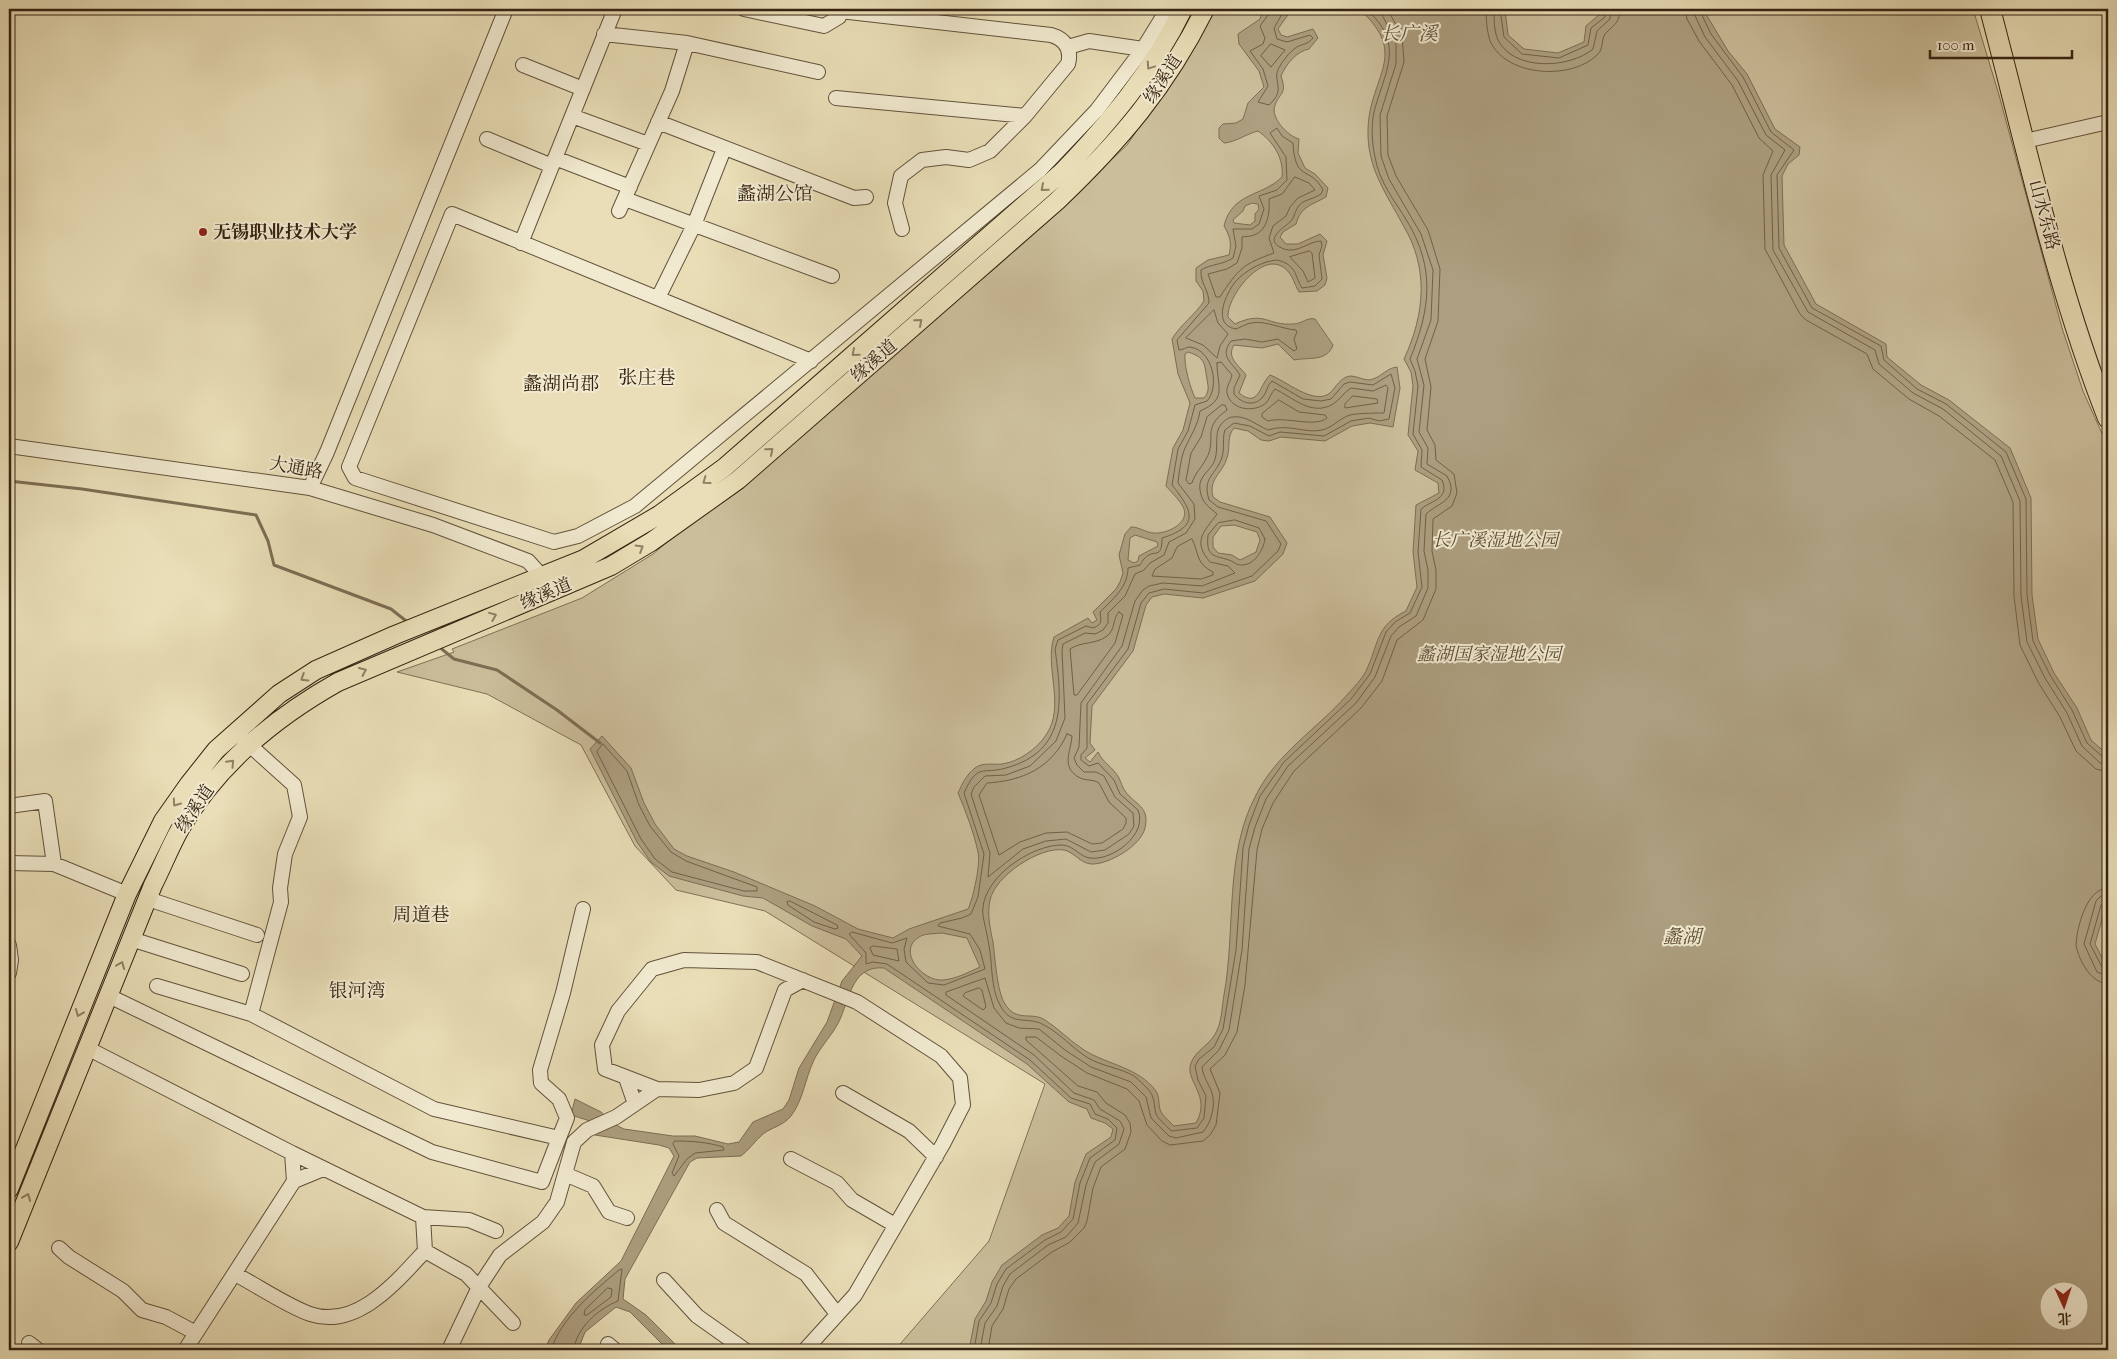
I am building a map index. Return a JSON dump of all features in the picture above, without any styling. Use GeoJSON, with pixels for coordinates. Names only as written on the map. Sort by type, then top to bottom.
{"type":"FeatureCollection","features":[{"type":"Feature","properties":{"kind":"highway","name":"山水东路"},"geometry":{"type":"LineString","coordinates":[[1990,9],[2064,289],[2087,363],[2108,418]]}},
{"type":"Feature","properties":{"kind":"main road","name":"缘溪道"},"geometry":{"type":"LineString","coordinates":[[9,1188],[127,894],[163,821],[216,750],[279,694],[316,670],[395,635],[584,559],[620,540],[659,515],[725,467],[1062,172],[1102,130],[1168,40],[1172,9]]}},
{"type":"Feature","properties":{"kind":"main road","name":"缘溪道"},"geometry":{"type":"LineString","coordinates":[[9,1242],[131,939],[180,830],[208,787],[248,744],[302,702],[338,682],[611,566],[738,480],[1057,202],[1100,160],[1140,114],[1169,74],[1204,9]]}},
{"type":"Feature","properties":{"kind":"street"},"geometry":{"type":"LineString","coordinates":[[310,488],[327,452],[506,9]]}},
{"type":"Feature","properties":{"kind":"street"},"geometry":{"type":"LineString","coordinates":[[521,243],[615,9]]}},
{"type":"Feature","properties":{"kind":"street"},"geometry":{"type":"LineString","coordinates":[[744,9],[824,26],[839,17],[840,10],[1051,35],[1061,38],[1068,47],[1070,56],[1068,64],[1025,116],[990,151],[969,160],[946,157],[922,160],[901,176],[895,203],[902,228]]}},
{"type":"Feature","properties":{"kind":"street"},"geometry":{"type":"LineString","coordinates":[[811,361],[452,214],[349,467],[355,478],[554,542],[578,536],[635,506],[811,361],[1040,170],[1097,110],[1172,9]]}},
{"type":"Feature","properties":{"kind":"street"},"geometry":{"type":"LineString","coordinates":[[604,34],[687,43],[818,72]]}},
{"type":"Feature","properties":{"kind":"street"},"geometry":{"type":"LineString","coordinates":[[1068,47],[1089,41],[1143,49]]}},
{"type":"Feature","properties":{"kind":"street"},"geometry":{"type":"LineString","coordinates":[[624,199],[672,91],[687,43]]}},
{"type":"Feature","properties":{"kind":"street"},"geometry":{"type":"LineString","coordinates":[[523,65],[583,89]]}},
{"type":"Feature","properties":{"kind":"street"},"geometry":{"type":"LineString","coordinates":[[836,98],[1025,116]]}},
{"type":"Feature","properties":{"kind":"street"},"geometry":{"type":"LineString","coordinates":[[572,116],[648,144]]}},
{"type":"Feature","properties":{"kind":"street"},"geometry":{"type":"LineString","coordinates":[[658,122],[854,198],[866,197]]}},
{"type":"Feature","properties":{"kind":"street"},"geometry":{"type":"LineString","coordinates":[[2025,141],[2108,122]]}},
{"type":"Feature","properties":{"kind":"street"},"geometry":{"type":"LineString","coordinates":[[487,138],[553,162],[624,199],[832,276]]}},
{"type":"Feature","properties":{"kind":"street"},"geometry":{"type":"LineString","coordinates":[[658,298],[694,225],[724,149]]}},
{"type":"Feature","properties":{"kind":"street","name":"大通路"},"geometry":{"type":"LineString","coordinates":[[9,446],[310,488],[441,528],[528,561],[544,575],[554,591]]}},
{"type":"Feature","properties":{"kind":"street"},"geometry":{"type":"LineString","coordinates":[[235,732],[294,785],[300,817],[285,854],[280,888],[281,902],[251,1014]]}},
{"type":"Feature","properties":{"kind":"street"},"geometry":{"type":"LineString","coordinates":[[9,806],[45,801],[54,864]]}},
{"type":"Feature","properties":{"kind":"street"},"geometry":{"type":"LineString","coordinates":[[9,863],[54,864],[127,894]]}},
{"type":"Feature","properties":{"kind":"street"},"geometry":{"type":"LineString","coordinates":[[148,899],[257,935]]}},
{"type":"Feature","properties":{"kind":"street"},"geometry":{"type":"LineString","coordinates":[[109,996],[432,1152],[542,1182],[567,1118],[559,1099],[541,1084],[540,1070],[563,994],[584,909]]}},
{"type":"Feature","properties":{"kind":"street"},"geometry":{"type":"LineString","coordinates":[[131,939],[242,974]]}},
{"type":"Feature","properties":{"kind":"street"},"geometry":{"type":"LineString","coordinates":[[9,945],[11,960],[9,973]]}},
{"type":"Feature","properties":{"kind":"street"},"geometry":{"type":"LineString","coordinates":[[803,980],[786,990],[756,1068],[734,1083],[698,1090],[657,1090],[606,1068],[602,1045],[618,1011],[652,969],[684,960],[757,962],[803,980],[843,996],[941,1056],[960,1078],[963,1105],[936,1157],[854,1295],[804,1350]]}},
{"type":"Feature","properties":{"kind":"street"},"geometry":{"type":"LineString","coordinates":[[780,971],[786,990]]}},
{"type":"Feature","properties":{"kind":"street"},"geometry":{"type":"LineString","coordinates":[[157,986],[251,1014],[434,1109],[560,1138]]}},
{"type":"Feature","properties":{"kind":"street"},"geometry":{"type":"LineString","coordinates":[[88,1048],[323,1169],[423,1217],[468,1220],[496,1231]]}},
{"type":"Feature","properties":{"kind":"street"},"geometry":{"type":"LineString","coordinates":[[626,1078],[635,1104]]}},
{"type":"Feature","properties":{"kind":"street"},"geometry":{"type":"LineString","coordinates":[[449,1350],[479,1287],[500,1255],[543,1222],[557,1202],[574,1142],[587,1130],[616,1117],[657,1090]]}},
{"type":"Feature","properties":{"kind":"street"},"geometry":{"type":"LineString","coordinates":[[843,1093],[908,1131],[936,1157]]}},
{"type":"Feature","properties":{"kind":"street"},"geometry":{"type":"LineString","coordinates":[[292,1153],[294,1181]]}},
{"type":"Feature","properties":{"kind":"street"},"geometry":{"type":"LineString","coordinates":[[791,1159],[837,1183],[852,1200],[895,1225]]}},
{"type":"Feature","properties":{"kind":"street"},"geometry":{"type":"LineString","coordinates":[[187,1349],[196,1332],[294,1181],[323,1169]]}},
{"type":"Feature","properties":{"kind":"street"},"geometry":{"type":"LineString","coordinates":[[565,1174],[593,1186],[609,1212],[628,1218]]}},
{"type":"Feature","properties":{"kind":"street"},"geometry":{"type":"LineString","coordinates":[[717,1210],[724,1223],[806,1274],[837,1314]]}},
{"type":"Feature","properties":{"kind":"street"},"geometry":{"type":"LineString","coordinates":[[235,1274],[310,1314],[331,1317],[358,1310],[393,1284],[425,1251],[423,1217]]}},
{"type":"Feature","properties":{"kind":"street"},"geometry":{"type":"LineString","coordinates":[[59,1248],[69,1257],[123,1291],[142,1310],[166,1317],[196,1332]]}},
{"type":"Feature","properties":{"kind":"street"},"geometry":{"type":"LineString","coordinates":[[425,1251],[466,1274],[513,1323]]}},
{"type":"Feature","properties":{"kind":"street"},"geometry":{"type":"LineString","coordinates":[[664,1280],[697,1316],[746,1350]]}},
{"type":"Feature","properties":{"kind":"green space","name":"长广溪湿地公园"},"geometry":{"type":"Polygon","coordinates":[[[1214,9],[1973,9],[1999,95],[2062,328],[2083,391],[2108,447],[2108,1350],[895,1350],[989,1241],[1045,1084],[765,911],[676,890],[635,846],[581,745],[487,694],[397,672],[454,652],[452,649],[582,598],[653,554],[1000,264],[1127,145],[1192,49],[1214,9]]]}},
{"type":"Feature","properties":{"kind":"water","name":"蠡湖"},"geometry":{"type":"Polygon","coordinates":[[[1263,9],[1292,9],[1278,29],[1281,35],[1287,37],[1313,29],[1318,38],[1309,49],[1296,55],[1286,67],[1281,76],[1283,89],[1274,110],[1277,121],[1281,126],[1299,139],[1298,153],[1305,168],[1315,174],[1328,188],[1326,197],[1304,210],[1296,224],[1283,232],[1280,237],[1286,244],[1298,244],[1320,234],[1327,241],[1323,255],[1327,278],[1325,285],[1317,291],[1299,292],[1289,273],[1283,267],[1271,264],[1262,267],[1245,280],[1238,290],[1229,309],[1228,317],[1235,324],[1253,318],[1284,324],[1296,324],[1309,319],[1315,319],[1333,345],[1326,354],[1317,358],[1294,360],[1278,344],[1262,348],[1234,345],[1232,358],[1246,375],[1239,393],[1246,397],[1255,397],[1270,375],[1300,391],[1323,396],[1330,393],[1341,380],[1347,377],[1353,376],[1370,380],[1397,367],[1400,388],[1393,427],[1370,423],[1352,426],[1325,441],[1281,437],[1269,441],[1261,440],[1248,431],[1234,428],[1230,437],[1226,461],[1214,480],[1213,497],[1220,502],[1270,517],[1287,543],[1283,554],[1255,581],[1203,598],[1164,594],[1152,597],[1146,605],[1133,651],[1092,706],[1090,743],[1095,750],[1085,758],[1090,762],[1098,752],[1117,774],[1125,791],[1144,810],[1145,828],[1142,835],[1131,848],[1115,858],[1091,864],[1080,860],[1068,851],[1054,850],[1020,864],[1000,882],[990,900],[989,916],[998,983],[1005,1004],[1010,1010],[1019,1015],[1035,1016],[1045,1020],[1084,1050],[1132,1071],[1141,1077],[1156,1091],[1161,1112],[1174,1126],[1196,1123],[1201,1104],[1200,1096],[1191,1076],[1191,1063],[1196,1054],[1212,1039],[1220,1020],[1228,970],[1235,867],[1239,842],[1246,818],[1256,795],[1275,766],[1347,695],[1362,677],[1383,629],[1388,623],[1406,611],[1417,587],[1413,552],[1416,505],[1439,493],[1438,483],[1415,470],[1418,451],[1408,435],[1413,386],[1411,372],[1404,359],[1411,342],[1420,308],[1420,274],[1411,241],[1384,191],[1371,156],[1368,130],[1370,111],[1385,53],[1382,40],[1374,25],[1359,9],[1505,9],[1508,35],[1524,49],[1558,53],[1584,42],[1586,26],[1601,13],[1600,9],[1703,9],[1728,51],[1747,74],[1775,129],[1800,147],[1799,155],[1788,164],[1782,176],[1784,245],[1816,304],[1886,344],[1887,357],[1921,385],[1949,400],[2010,448],[2031,498],[2032,595],[2038,639],[2054,673],[2077,708],[2091,740],[2108,755],[2108,898],[2095,944],[2108,969],[2108,1350],[969,1350],[975,1319],[986,1301],[992,1282],[1002,1265],[1042,1235],[1058,1228],[1069,1216],[1075,1182],[1086,1154],[1111,1137],[1113,1129],[1105,1123],[1091,1118],[1087,1109],[1069,1102],[1027,1064],[884,968],[874,968],[866,971],[855,983],[835,1029],[816,1056],[804,1090],[791,1116],[763,1134],[741,1156],[697,1158],[690,1162],[625,1279],[623,1299],[646,1315],[681,1350],[668,1350],[630,1312],[616,1307],[585,1332],[578,1350],[545,1350],[549,1340],[576,1303],[621,1261],[674,1156],[669,1148],[659,1145],[595,1135],[590,1121],[571,1115],[575,1099],[601,1112],[614,1124],[624,1129],[673,1136],[695,1136],[728,1144],[739,1142],[753,1122],[783,1109],[789,1100],[799,1068],[827,1022],[842,981],[862,956],[846,939],[812,926],[763,898],[743,896],[669,876],[651,862],[637,842],[590,749],[602,736],[631,768],[644,803],[655,824],[674,849],[687,856],[734,872],[815,906],[858,929],[893,938],[909,929],[968,909],[976,881],[979,857],[972,830],[958,793],[963,783],[978,766],[1008,763],[1021,758],[1038,745],[1052,724],[1054,712],[1055,699],[1051,661],[1054,637],[1088,618],[1092,623],[1097,620],[1093,612],[1116,589],[1120,582],[1123,573],[1119,555],[1125,534],[1131,527],[1151,533],[1164,532],[1180,523],[1185,514],[1179,500],[1166,486],[1173,448],[1183,430],[1190,403],[1178,374],[1172,339],[1204,301],[1203,291],[1196,281],[1196,268],[1208,260],[1229,255],[1230,240],[1224,226],[1228,215],[1234,207],[1248,196],[1266,188],[1282,177],[1280,157],[1277,151],[1269,140],[1258,131],[1224,143],[1219,138],[1219,128],[1223,124],[1236,123],[1243,119],[1248,103],[1264,87],[1259,71],[1239,44],[1238,34],[1260,19],[1263,9]],[[1252,203],[1245,206],[1243,211],[1233,220],[1234,223],[1250,225],[1255,221],[1255,214],[1259,209],[1258,204],[1252,203]],[[1188,352],[1185,354],[1185,364],[1195,398],[1204,398],[1208,387],[1203,362],[1198,356],[1188,352]],[[1234,525],[1221,526],[1213,537],[1213,547],[1218,553],[1232,555],[1240,560],[1256,552],[1260,540],[1257,532],[1234,525]],[[1135,535],[1130,538],[1128,560],[1134,563],[1138,561],[1139,556],[1158,546],[1157,542],[1135,535]],[[942,933],[921,936],[913,943],[910,950],[911,957],[921,971],[935,979],[943,980],[958,977],[980,967],[967,938],[942,933]]]}},
{"type":"Feature","properties":{"kind":"waterway"},"geometry":{"type":"LineString","coordinates":[[9,481],[82,489],[256,515],[268,541],[274,565],[391,609],[410,624]]}},
{"type":"Feature","properties":{"kind":"waterway"},"geometry":{"type":"LineString","coordinates":[[438,646],[454,659],[497,670],[557,710],[600,743]]}},
{"type":"Feature","properties":{"kind":"place","name":"无锡职业技术大学"},"geometry":{"type":"Point","coordinates":[203,232]}},
{"type":"Feature","properties":{"kind":"district","name":"蠡湖公馆"},"geometry":{"type":"Point","coordinates":[775,194]}},
{"type":"Feature","properties":{"kind":"district","name":"张庄巷"},"geometry":{"type":"Point","coordinates":[647,378]}},
{"type":"Feature","properties":{"kind":"district","name":"蠡湖尚郡"},"geometry":{"type":"Point","coordinates":[561,384]}},
{"type":"Feature","properties":{"kind":"district","name":"周道巷"},"geometry":{"type":"Point","coordinates":[421,915]}},
{"type":"Feature","properties":{"kind":"district","name":"银河湾"},"geometry":{"type":"Point","coordinates":[357,991]}},
{"type":"Feature","properties":{"kind":"water label","name":"长广溪"},"geometry":{"type":"Point","coordinates":[1409,34]}},
{"type":"Feature","properties":{"kind":"park label","name":"蠡湖国家湿地公园"},"geometry":{"type":"Point","coordinates":[1489,654]}}]}
